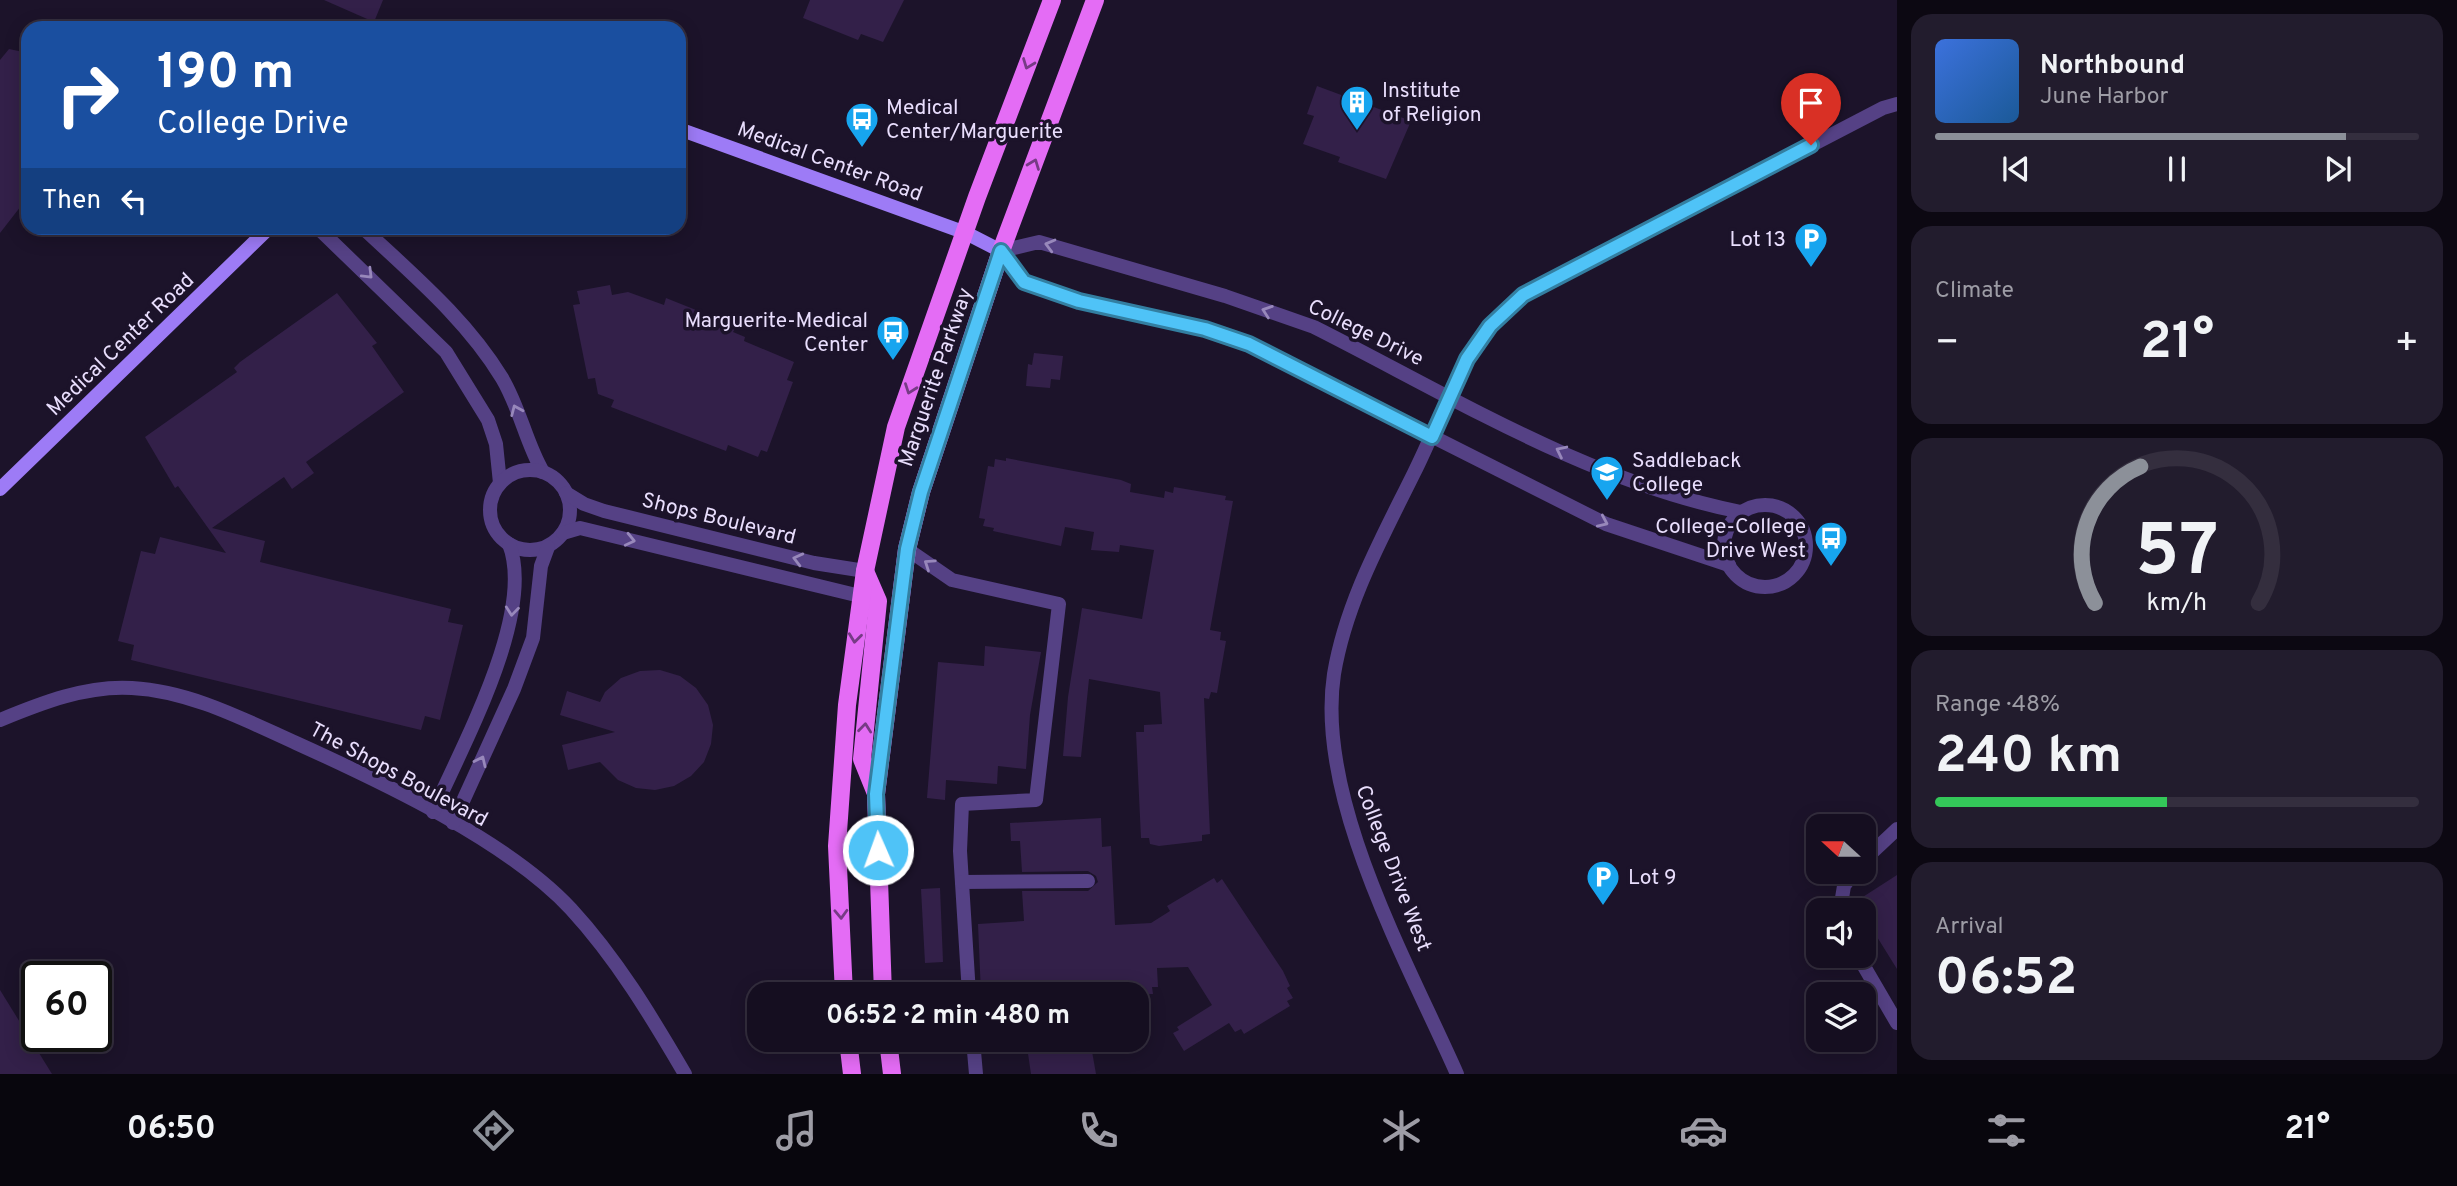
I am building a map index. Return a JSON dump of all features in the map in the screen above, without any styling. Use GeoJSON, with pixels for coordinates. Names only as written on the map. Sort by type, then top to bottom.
{"type":"FeatureCollection","features":[{"type":"Feature","properties":{"kind":"main road","name":"Marguerite Parkway"},"geometry":{"type":"LineString","coordinates":[[843,982],[837,846],[846,705],[865,571],[896,427],[1052,0]]}},
{"type":"Feature","properties":{"kind":"main road","name":"Marguerite Parkway"},"geometry":{"type":"LineString","coordinates":[[883,982],[876,794],[907,549],[921,492],[1001,251],[1096,0]]}},
{"type":"Feature","properties":{"kind":"main road","name":"Medical Center Road"},"geometry":{"type":"LineString","coordinates":[[686,132],[966,233]]}},
{"type":"Feature","properties":{"kind":"main road","name":"College Drive"},"geometry":{"type":"LineString","coordinates":[[966,233],[1001,251]]}},
{"type":"Feature","properties":{"kind":"main road","name":"Medical Center Road"},"geometry":{"type":"LineString","coordinates":[[0,489],[262,235]]}},
{"type":"Feature","properties":{"kind":"main road"},"geometry":{"type":"LineString","coordinates":[[865,571],[878,601],[862,759],[876,794]]}},
{"type":"Feature","properties":{"kind":"main road"},"geometry":{"type":"LineString","coordinates":[[849,1052],[852,1074]]}},
{"type":"Feature","properties":{"kind":"main road"},"geometry":{"type":"LineString","coordinates":[[889,1052],[892,1074]]}},
{"type":"Feature","properties":{"kind":"street","name":"College Drive West"},"geometry":{"type":"LineString","coordinates":[[1457,1074],[1378,895],[1340,792],[1332,740],[1334,676],[1346,624],[1367,567],[1432,437],[1467,359],[1490,326],[1523,295],[1883,108],[1897,104]]}},
{"type":"Feature","properties":{"kind":"street"},"geometry":{"type":"LineString","coordinates":[[325,235],[446,352],[488,421],[496,444],[500,483]]}},
{"type":"Feature","properties":{"kind":"street","name":"Shops Boulevard"},"geometry":{"type":"LineString","coordinates":[[370,235],[456,316],[481,345],[504,381],[533,456],[543,472],[560,483],[566,493],[584,504],[604,511],[814,564],[865,571]]}},
{"type":"Feature","properties":{"kind":"street","name":"College Drive"},"geometry":{"type":"LineString","coordinates":[[1039,242],[1225,296],[1314,327],[1450,397],[1582,461],[1698,504],[1741,512],[1767,505],[1791,513],[1805,535],[1804,560],[1788,580],[1763,587],[1749,584],[1728,565],[1606,524],[1249,344],[1205,329],[1079,301],[1024,282],[1001,251],[1039,242]]}},
{"type":"Feature","properties":{"kind":"street"},"geometry":{"type":"LineString","coordinates":[[543,472],[534,470],[514,473],[500,483],[491,501],[490,513],[499,536],[509,544],[532,551],[548,547],[564,533],[570,513],[566,493]]}},
{"type":"Feature","properties":{"kind":"street"},"geometry":{"type":"LineString","coordinates":[[1728,565],[1725,542],[1733,521],[1741,512]]}},
{"type":"Feature","properties":{"kind":"street","name":"Shops Boulevard"},"geometry":{"type":"LineString","coordinates":[[564,533],[580,528],[860,596]]}},
{"type":"Feature","properties":{"kind":"street"},"geometry":{"type":"LineString","coordinates":[[433,812],[479,710],[512,620],[516,563],[509,544]]}},
{"type":"Feature","properties":{"kind":"street"},"geometry":{"type":"LineString","coordinates":[[453,823],[514,689],[533,638],[541,566],[548,547]]}},
{"type":"Feature","properties":{"kind":"street"},"geometry":{"type":"LineString","coordinates":[[907,549],[952,580],[1059,604],[1036,800],[961,804],[962,882],[968,982]]}},
{"type":"Feature","properties":{"kind":"street","name":"The Shops Boulevard"},"geometry":{"type":"LineString","coordinates":[[0,720],[34,706],[102,688],[155,690],[202,704],[267,730],[433,812],[517,864],[570,908],[621,970],[685,1074]]}},
{"type":"Feature","properties":{"kind":"street"},"geometry":{"type":"LineString","coordinates":[[1876,849],[1897,829]]}},
{"type":"Feature","properties":{"kind":"street"},"geometry":{"type":"LineString","coordinates":[[962,882],[1088,881]]}},
{"type":"Feature","properties":{"kind":"street"},"geometry":{"type":"LineString","coordinates":[[1865,968],[1897,1023]]}},
{"type":"Feature","properties":{"kind":"street"},"geometry":{"type":"LineString","coordinates":[[974,1052],[976,1074]]}},
{"type":"Feature","properties":{"kind":"building"},"geometry":{"type":"Polygon","coordinates":[[[324,0],[383,0],[374,21],[324,0]]]}},
{"type":"Feature","properties":{"kind":"building"},"geometry":{"type":"Polygon","coordinates":[[[810,0],[904,0],[883,42],[861,34],[858,40],[803,18],[810,0]]]}},
{"type":"Feature","properties":{"kind":"building"},"geometry":{"type":"Polygon","coordinates":[[[9,49],[21,52],[21,206],[0,233],[0,60],[9,49]]]}},
{"type":"Feature","properties":{"kind":"building","name":"Institute of Religion"},"geometry":{"type":"Polygon","coordinates":[[[1317,86],[1344,96],[1347,88],[1374,98],[1371,106],[1411,121],[1386,179],[1338,162],[1340,157],[1303,144],[1314,116],[1307,114],[1317,86]]]}},
{"type":"Feature","properties":{"kind":"building"},"geometry":{"type":"Polygon","coordinates":[[[610,285],[612,295],[628,292],[664,305],[666,298],[736,326],[733,332],[745,337],[744,341],[794,362],[787,380],[793,382],[767,452],[761,450],[758,457],[728,445],[726,451],[611,407],[614,400],[598,394],[595,378],[588,379],[573,305],[580,304],[577,291],[610,285]]]}},
{"type":"Feature","properties":{"kind":"building"},"geometry":{"type":"Polygon","coordinates":[[[337,293],[377,343],[372,346],[404,392],[306,462],[314,473],[292,489],[284,477],[212,528],[265,541],[260,562],[451,609],[448,622],[463,625],[440,720],[425,716],[421,730],[131,660],[134,645],[118,641],[141,551],[155,554],[160,537],[226,553],[178,486],[175,488],[145,437],[237,372],[234,368],[240,362],[337,293]]]}},
{"type":"Feature","properties":{"kind":"building"},"geometry":{"type":"Polygon","coordinates":[[[1034,353],[1063,356],[1060,380],[1051,379],[1050,388],[1026,386],[1028,364],[1032,365],[1034,353]]]}},
{"type":"Feature","properties":{"kind":"building"},"geometry":{"type":"Polygon","coordinates":[[[1006,458],[1121,480],[1131,484],[1130,492],[1164,498],[1165,491],[1173,493],[1174,487],[1226,496],[1225,500],[1233,501],[1210,630],[1221,632],[1220,640],[1226,641],[1217,693],[1211,692],[1209,699],[1204,698],[1210,834],[1202,835],[1202,841],[1159,846],[1150,844],[1149,838],[1141,838],[1136,732],[1144,732],[1144,725],[1162,724],[1160,692],[1089,679],[1081,757],[1063,756],[1068,697],[1082,608],[1142,619],[1154,550],[1120,545],[1119,552],[1091,550],[1094,532],[1065,527],[1061,546],[993,531],[994,528],[983,526],[985,519],[979,518],[988,466],[994,467],[995,459],[1006,461],[1006,458]]]}},
{"type":"Feature","properties":{"kind":"building"},"geometry":{"type":"Polygon","coordinates":[[[985,646],[1041,652],[1030,715],[1026,769],[998,766],[997,784],[946,780],[945,800],[927,798],[938,662],[984,666],[985,646]]]}},
{"type":"Feature","properties":{"kind":"building"},"geometry":{"type":"Polygon","coordinates":[[[660,670],[680,676],[696,688],[708,705],[713,725],[711,744],[704,762],[691,776],[674,786],[655,790],[636,788],[618,780],[600,762],[568,770],[562,745],[615,732],[560,715],[567,691],[600,702],[605,692],[621,678],[640,671],[660,670]]]}},
{"type":"Feature","properties":{"kind":"building"},"geometry":{"type":"Polygon","coordinates":[[[1101,818],[1102,847],[1111,846],[1115,925],[1151,923],[1170,911],[1167,906],[1214,878],[1217,883],[1222,879],[1283,971],[1290,986],[1287,988],[1293,998],[1287,1001],[1290,1006],[1244,1034],[1241,1029],[1235,1032],[1229,1023],[1184,1051],[1173,1033],[1179,1030],[1177,1027],[1212,1005],[1188,967],[1157,968],[1158,987],[1152,987],[1153,994],[1149,994],[1149,982],[980,982],[978,924],[1024,921],[1022,891],[1088,891],[1098,882],[1096,876],[1088,871],[1022,872],[1020,841],[1011,841],[1010,823],[1101,818]]]}},
{"type":"Feature","properties":{"kind":"building"},"geometry":{"type":"Polygon","coordinates":[[[1897,875],[1897,969],[1876,935],[1876,898],[1861,898],[1897,875]]]}},
{"type":"Feature","properties":{"kind":"building"},"geometry":{"type":"Polygon","coordinates":[[[940,888],[943,962],[925,963],[921,889],[940,888]]]}},
{"type":"Feature","properties":{"kind":"building"},"geometry":{"type":"Polygon","coordinates":[[[0,990],[21,1024],[21,1052],[38,1052],[52,1074],[0,1074],[0,990]]]}},
{"type":"Feature","properties":{"kind":"building"},"geometry":{"type":"Polygon","coordinates":[[[1028,1052],[1092,1052],[1096,1074],[1031,1074],[1028,1052]]]}},
{"type":"Feature","properties":{"kind":"place","name":"Institute of Religion"},"geometry":{"type":"Point","coordinates":[1357,132]}},
{"type":"Feature","properties":{"kind":"place","name":"Medical Center/Marguerite"},"geometry":{"type":"Point","coordinates":[862,149]}},
{"type":"Feature","properties":{"kind":"place","name":"Lot 13"},"geometry":{"type":"Point","coordinates":[1811,269]}},
{"type":"Feature","properties":{"kind":"place","name":"Marguerite-Medical Center"},"geometry":{"type":"Point","coordinates":[893,362]}},
{"type":"Feature","properties":{"kind":"place","name":"Saddleback College"},"geometry":{"type":"Point","coordinates":[1607,502]}},
{"type":"Feature","properties":{"kind":"place","name":"College-College Drive West"},"geometry":{"type":"Point","coordinates":[1831,568]}},
{"type":"Feature","properties":{"kind":"place","name":"Lot 9"},"geometry":{"type":"Point","coordinates":[1603,907]}},
{"type":"Feature","properties":{"kind":"route"},"geometry":{"type":"LineString","coordinates":[[878,850],[876,794],[907,549],[921,492],[1001,251],[1024,282],[1079,301],[1205,329],[1249,344],[1432,437],[1467,359],[1490,326],[1523,295],[1811,145]]}}]}
